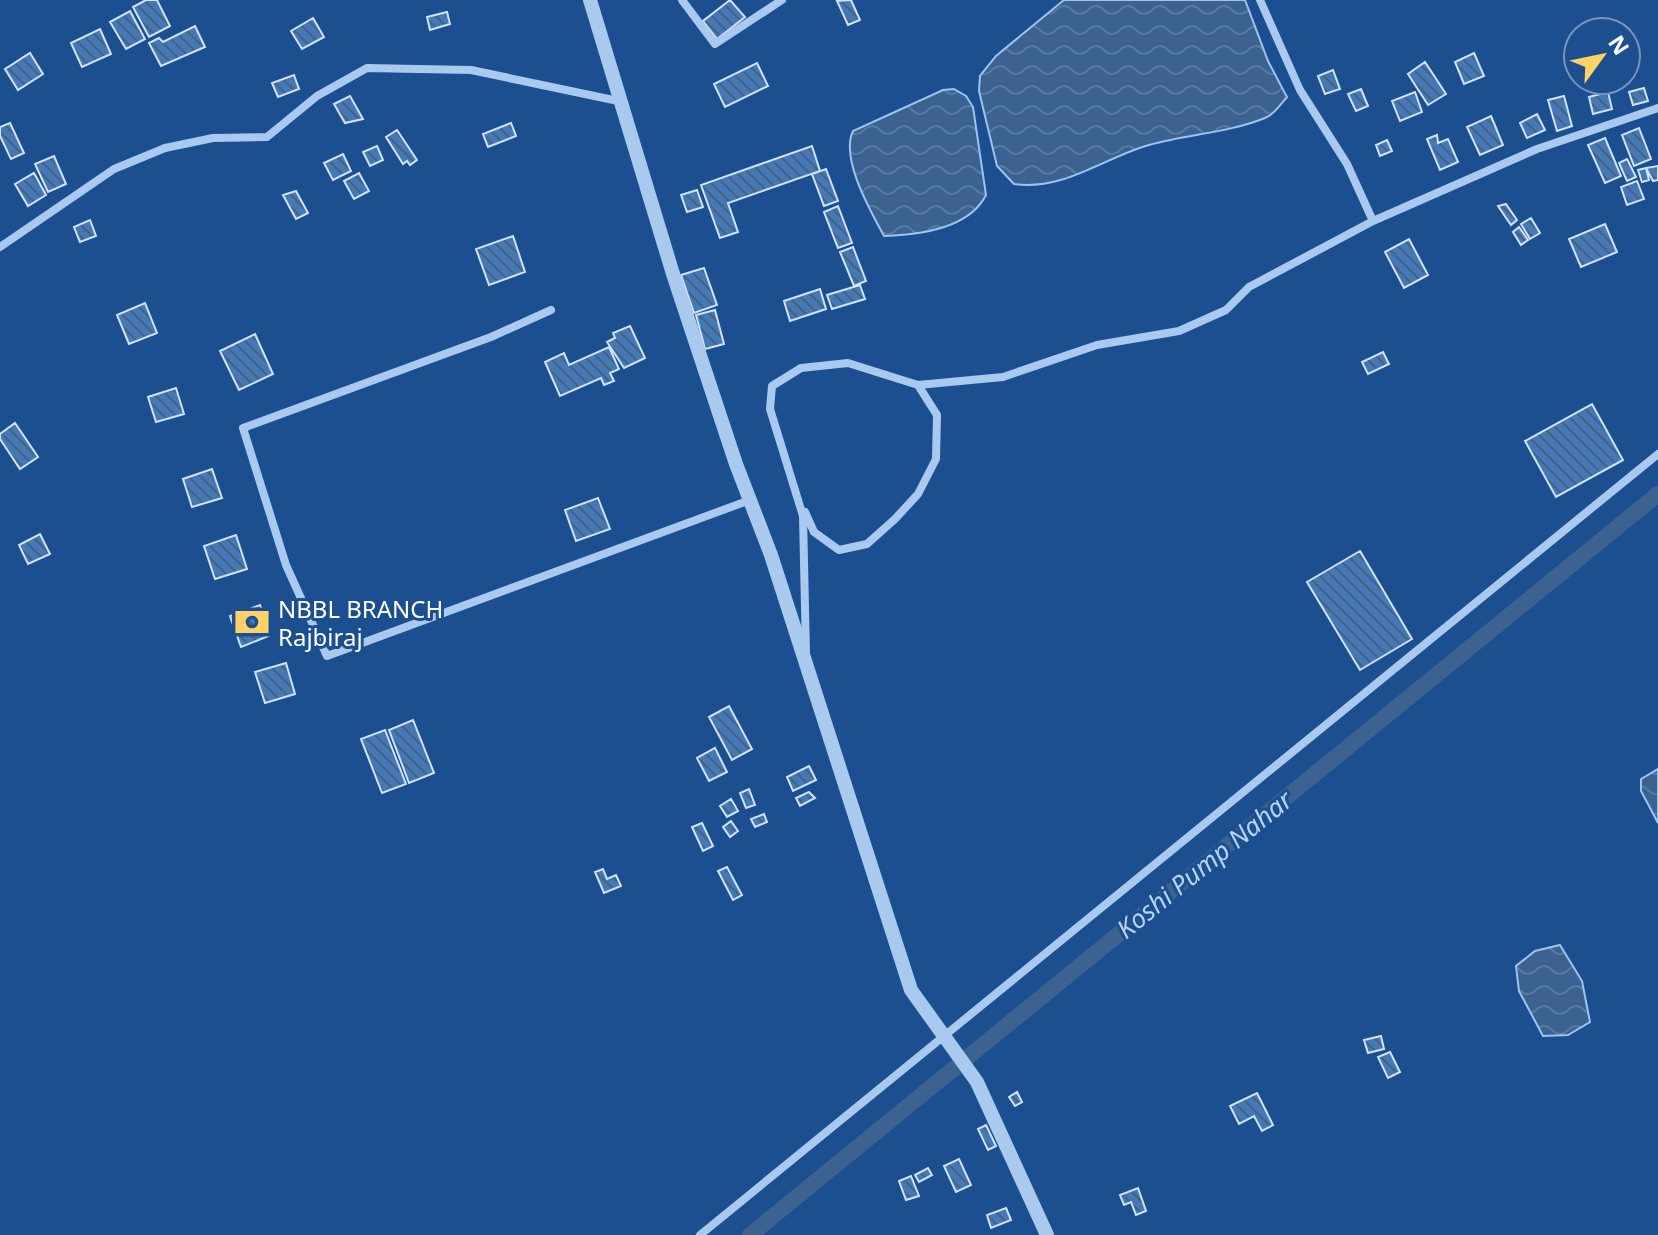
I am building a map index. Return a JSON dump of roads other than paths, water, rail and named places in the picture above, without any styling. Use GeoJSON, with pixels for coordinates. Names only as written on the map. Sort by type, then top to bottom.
{"type":"FeatureCollection","features":[{"type":"Feature","properties":{"kind":"street"},"geometry":{"type":"LineString","coordinates":[[590,0],[624,102],[673,274],[805,663],[911,990],[942,1039],[977,1082],[1047,1235]]}},
{"type":"Feature","properties":{"kind":"street"},"geometry":{"type":"LineString","coordinates":[[682,0],[715,44],[782,0]]}},
{"type":"Feature","properties":{"kind":"street"},"geometry":{"type":"LineString","coordinates":[[1260,0],[1300,90],[1316,121],[1347,164],[1373,221]]}},
{"type":"Feature","properties":{"kind":"street"},"geometry":{"type":"LineString","coordinates":[[0,247],[114,169],[165,148],[213,138],[267,137],[317,96],[367,68],[471,70],[624,102]]}},
{"type":"Feature","properties":{"kind":"street"},"geometry":{"type":"LineString","coordinates":[[805,663],[808,624],[803,516],[784,464],[770,409],[772,386],[801,368],[848,363],[918,385],[1003,377],[1097,345],[1179,331],[1226,310],[1249,287],[1373,221],[1537,149],[1658,108]]}},
{"type":"Feature","properties":{"kind":"street"},"geometry":{"type":"LineString","coordinates":[[551,310],[491,337],[243,428],[286,565],[327,656],[750,500]]}},
{"type":"Feature","properties":{"kind":"street"},"geometry":{"type":"LineString","coordinates":[[784,464],[814,532],[839,550],[867,544],[918,494],[936,459],[937,415],[918,385]]}},
{"type":"Feature","properties":{"kind":"street"},"geometry":{"type":"LineString","coordinates":[[700,1235],[1658,454]]}},
{"type":"Feature","properties":{"kind":"water"},"geometry":{"type":"Polygon","coordinates":[[[1064,0],[1245,0],[1268,61],[1287,97],[1271,114],[1251,123],[1149,145],[1050,183],[1014,184],[997,166],[979,91],[980,76],[996,56],[1064,0]]]}},
{"type":"Feature","properties":{"kind":"water"},"geometry":{"type":"Polygon","coordinates":[[[954,89],[966,96],[973,107],[986,195],[968,216],[955,223],[927,232],[884,236],[853,169],[850,142],[853,131],[943,90],[954,89]]]}},
{"type":"Feature","properties":{"kind":"water"},"geometry":{"type":"Polygon","coordinates":[[[1658,769],[1658,823],[1641,791],[1641,779],[1658,769]]]}},
{"type":"Feature","properties":{"kind":"water"},"geometry":{"type":"Polygon","coordinates":[[[1560,945],[1582,981],[1590,1022],[1568,1035],[1543,1036],[1519,991],[1516,966],[1535,951],[1560,945]]]}},
{"type":"Feature","properties":{"kind":"waterway","name":"Koshi Pump Nahar"},"geometry":{"type":"LineString","coordinates":[[750,1235],[1658,494]]}},
{"type":"Feature","properties":{"kind":"place","name":"NBBL BRANCH Rajbiraj"},"geometry":{"type":"Point","coordinates":[252,622]}}]}
